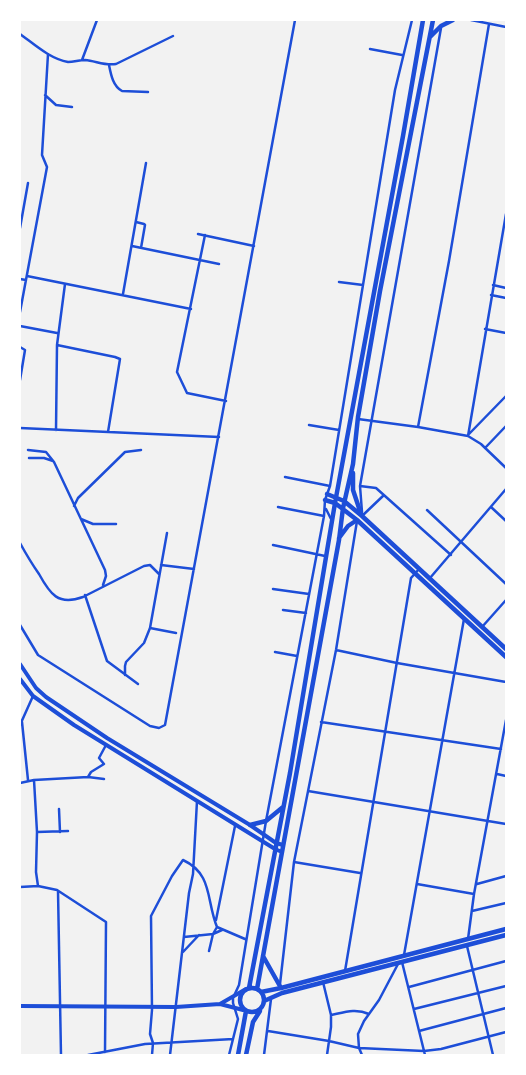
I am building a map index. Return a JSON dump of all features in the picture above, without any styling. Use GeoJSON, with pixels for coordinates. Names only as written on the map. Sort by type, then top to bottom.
{"type":"FeatureCollection","features":[{"type":"Feature","properties":{"kind":"main road"},"geometry":{"type":"LineString","coordinates":[[238,1055],[245,1010],[240,1004],[239,999],[241,993],[247,988],[275,850],[336,497],[423,20]]}},
{"type":"Feature","properties":{"kind":"main road"},"geometry":{"type":"LineString","coordinates":[[362,516],[353,490],[353,464],[358,419],[380,290],[433,20]]}},
{"type":"Feature","properties":{"kind":"main road"},"geometry":{"type":"LineString","coordinates":[[430,38],[441,26],[453,20]]}},
{"type":"Feature","properties":{"kind":"main road"},"geometry":{"type":"LineString","coordinates":[[264,1001],[259,990],[262,955],[338,540],[342,508],[353,464]]}},
{"type":"Feature","properties":{"kind":"main road"},"geometry":{"type":"LineString","coordinates":[[326,497],[336,497],[344,501],[362,516],[506,649]]}},
{"type":"Feature","properties":{"kind":"main road"},"geometry":{"type":"LineString","coordinates":[[326,497],[357,520],[506,657]]}},
{"type":"Feature","properties":{"kind":"main road"},"geometry":{"type":"LineString","coordinates":[[338,540],[348,526],[357,520]]}},
{"type":"Feature","properties":{"kind":"main road"},"geometry":{"type":"LineString","coordinates":[[20,664],[36,688],[107,738],[250,825],[276,843],[283,845]]}},
{"type":"Feature","properties":{"kind":"main road"},"geometry":{"type":"LineString","coordinates":[[20,679],[33,696],[74,725],[235,826],[263,841],[275,850],[282,852]]}},
{"type":"Feature","properties":{"kind":"main road"},"geometry":{"type":"LineString","coordinates":[[191,797],[194,792]]}},
{"type":"Feature","properties":{"kind":"main road"},"geometry":{"type":"LineString","coordinates":[[250,825],[266,821],[283,807]]}},
{"type":"Feature","properties":{"kind":"main road"},"geometry":{"type":"LineString","coordinates":[[246,1055],[253,1022],[264,1001],[271,997],[400,963],[468,939],[506,929]]}},
{"type":"Feature","properties":{"kind":"main road"},"geometry":{"type":"LineString","coordinates":[[220,1004],[247,988],[259,990],[281,988],[404,956],[466,946],[506,935]]}},
{"type":"Feature","properties":{"kind":"main road"},"geometry":{"type":"LineString","coordinates":[[262,955],[281,988]]}},
{"type":"Feature","properties":{"kind":"main road"},"geometry":{"type":"LineString","coordinates":[[20,1006],[176,1007],[220,1004],[254,1013],[260,1009]]}},
{"type":"Feature","properties":{"kind":"street"},"geometry":{"type":"LineString","coordinates":[[82,60],[97,20]]}},
{"type":"Feature","properties":{"kind":"street"},"geometry":{"type":"LineString","coordinates":[[20,625],[38,655],[150,726],[159,728],[166,725],[295,20]]}},
{"type":"Feature","properties":{"kind":"street"},"geometry":{"type":"LineString","coordinates":[[229,1055],[238,1019],[233,998],[240,985],[263,834],[306,613],[326,497],[330,486],[395,90],[412,20]]}},
{"type":"Feature","properties":{"kind":"street"},"geometry":{"type":"LineString","coordinates":[[471,20],[506,27]]}},
{"type":"Feature","properties":{"kind":"street"},"geometry":{"type":"LineString","coordinates":[[418,427],[489,24]]}},
{"type":"Feature","properties":{"kind":"street"},"geometry":{"type":"LineString","coordinates":[[362,516],[360,486],[441,26]]}},
{"type":"Feature","properties":{"kind":"street"},"geometry":{"type":"LineString","coordinates":[[20,34],[48,54],[69,62],[82,60],[108,65],[116,64],[173,36]]}},
{"type":"Feature","properties":{"kind":"street"},"geometry":{"type":"LineString","coordinates":[[370,49],[402,55]]}},
{"type":"Feature","properties":{"kind":"street"},"geometry":{"type":"LineString","coordinates":[[20,312],[46,167],[42,155],[48,54]]}},
{"type":"Feature","properties":{"kind":"street"},"geometry":{"type":"LineString","coordinates":[[108,65],[118,89],[122,91],[148,92]]}},
{"type":"Feature","properties":{"kind":"street"},"geometry":{"type":"LineString","coordinates":[[45,95],[56,105],[72,107]]}},
{"type":"Feature","properties":{"kind":"street"},"geometry":{"type":"LineString","coordinates":[[123,294],[146,163]]}},
{"type":"Feature","properties":{"kind":"street"},"geometry":{"type":"LineString","coordinates":[[20,228],[28,182]]}},
{"type":"Feature","properties":{"kind":"street"},"geometry":{"type":"LineString","coordinates":[[468,436],[492,285],[506,214]]}},
{"type":"Feature","properties":{"kind":"street"},"geometry":{"type":"LineString","coordinates":[[136,222],[145,225],[141,248]]}},
{"type":"Feature","properties":{"kind":"street"},"geometry":{"type":"LineString","coordinates":[[198,234],[254,246]]}},
{"type":"Feature","properties":{"kind":"street"},"geometry":{"type":"LineString","coordinates":[[205,235],[177,372],[187,393],[226,401]]}},
{"type":"Feature","properties":{"kind":"street"},"geometry":{"type":"LineString","coordinates":[[132,246],[219,264]]}},
{"type":"Feature","properties":{"kind":"street"},"geometry":{"type":"LineString","coordinates":[[20,279],[26,278],[123,294],[191,309]]}},
{"type":"Feature","properties":{"kind":"street"},"geometry":{"type":"LineString","coordinates":[[339,282],[363,285]]}},
{"type":"Feature","properties":{"kind":"street"},"geometry":{"type":"LineString","coordinates":[[56,430],[57,333],[65,284]]}},
{"type":"Feature","properties":{"kind":"street"},"geometry":{"type":"LineString","coordinates":[[492,285],[506,288]]}},
{"type":"Feature","properties":{"kind":"street"},"geometry":{"type":"LineString","coordinates":[[491,295],[506,298]]}},
{"type":"Feature","properties":{"kind":"street"},"geometry":{"type":"LineString","coordinates":[[20,326],[57,333]]}},
{"type":"Feature","properties":{"kind":"street"},"geometry":{"type":"LineString","coordinates":[[485,329],[506,333]]}},
{"type":"Feature","properties":{"kind":"street"},"geometry":{"type":"LineString","coordinates":[[57,345],[120,359],[108,432]]}},
{"type":"Feature","properties":{"kind":"street"},"geometry":{"type":"LineString","coordinates":[[20,347],[25,350],[20,380]]}},
{"type":"Feature","properties":{"kind":"street"},"geometry":{"type":"LineString","coordinates":[[468,436],[506,396]]}},
{"type":"Feature","properties":{"kind":"street"},"geometry":{"type":"LineString","coordinates":[[358,419],[468,436],[506,467]]}},
{"type":"Feature","properties":{"kind":"street"},"geometry":{"type":"LineString","coordinates":[[308,425],[339,430]]}},
{"type":"Feature","properties":{"kind":"street"},"geometry":{"type":"LineString","coordinates":[[485,448],[506,426]]}},
{"type":"Feature","properties":{"kind":"street"},"geometry":{"type":"LineString","coordinates":[[20,428],[219,437]]}},
{"type":"Feature","properties":{"kind":"street"},"geometry":{"type":"LineString","coordinates":[[28,450],[46,452],[54,462],[105,570],[106,576],[103,587]]}},
{"type":"Feature","properties":{"kind":"street"},"geometry":{"type":"LineString","coordinates":[[74,506],[78,498],[125,452],[141,450]]}},
{"type":"Feature","properties":{"kind":"street"},"geometry":{"type":"LineString","coordinates":[[29,458],[44,458],[54,462]]}},
{"type":"Feature","properties":{"kind":"street"},"geometry":{"type":"LineString","coordinates":[[285,477],[330,486]]}},
{"type":"Feature","properties":{"kind":"street"},"geometry":{"type":"LineString","coordinates":[[331,478],[340,480]]}},
{"type":"Feature","properties":{"kind":"street"},"geometry":{"type":"LineString","coordinates":[[360,486],[376,488],[451,554]]}},
{"type":"Feature","properties":{"kind":"street"},"geometry":{"type":"LineString","coordinates":[[430,578],[506,489]]}},
{"type":"Feature","properties":{"kind":"street"},"geometry":{"type":"LineString","coordinates":[[362,516],[384,495]]}},
{"type":"Feature","properties":{"kind":"street"},"geometry":{"type":"LineString","coordinates":[[278,507],[324,516]]}},
{"type":"Feature","properties":{"kind":"street"},"geometry":{"type":"LineString","coordinates":[[491,507],[506,521]]}},
{"type":"Feature","properties":{"kind":"street"},"geometry":{"type":"LineString","coordinates":[[325,508],[333,522]]}},
{"type":"Feature","properties":{"kind":"street"},"geometry":{"type":"LineString","coordinates":[[427,510],[506,584]]}},
{"type":"Feature","properties":{"kind":"street"},"geometry":{"type":"LineString","coordinates":[[81,519],[93,524],[116,524]]}},
{"type":"Feature","properties":{"kind":"street"},"geometry":{"type":"LineString","coordinates":[[281,988],[280,979],[294,862],[336,650],[357,520]]}},
{"type":"Feature","properties":{"kind":"street"},"geometry":{"type":"LineString","coordinates":[[126,675],[126,662],[144,643],[150,628],[167,533]]}},
{"type":"Feature","properties":{"kind":"street"},"geometry":{"type":"LineString","coordinates":[[20,543],[48,590],[59,598],[66,600],[85,596],[144,566],[150,565],[159,574]]}},
{"type":"Feature","properties":{"kind":"street"},"geometry":{"type":"LineString","coordinates":[[273,545],[327,557]]}},
{"type":"Feature","properties":{"kind":"street"},"geometry":{"type":"LineString","coordinates":[[161,565],[194,569]]}},
{"type":"Feature","properties":{"kind":"street"},"geometry":{"type":"LineString","coordinates":[[345,972],[360,873],[412,578],[419,569]]}},
{"type":"Feature","properties":{"kind":"street"},"geometry":{"type":"LineString","coordinates":[[273,589],[309,594]]}},
{"type":"Feature","properties":{"kind":"street"},"geometry":{"type":"LineString","coordinates":[[85,596],[107,661],[138,684]]}},
{"type":"Feature","properties":{"kind":"street"},"geometry":{"type":"LineString","coordinates":[[482,627],[506,600]]}},
{"type":"Feature","properties":{"kind":"street"},"geometry":{"type":"LineString","coordinates":[[283,610],[306,613]]}},
{"type":"Feature","properties":{"kind":"street"},"geometry":{"type":"LineString","coordinates":[[404,956],[464,619]]}},
{"type":"Feature","properties":{"kind":"street"},"geometry":{"type":"LineString","coordinates":[[150,628],[176,633]]}},
{"type":"Feature","properties":{"kind":"street"},"geometry":{"type":"LineString","coordinates":[[336,650],[506,682]]}},
{"type":"Feature","properties":{"kind":"street"},"geometry":{"type":"LineString","coordinates":[[275,652],[297,656]]}},
{"type":"Feature","properties":{"kind":"street"},"geometry":{"type":"LineString","coordinates":[[28,780],[21,724],[33,696]]}},
{"type":"Feature","properties":{"kind":"street"},"geometry":{"type":"LineString","coordinates":[[468,939],[474,894],[506,720]]}},
{"type":"Feature","properties":{"kind":"street"},"geometry":{"type":"LineString","coordinates":[[321,722],[501,749]]}},
{"type":"Feature","properties":{"kind":"street"},"geometry":{"type":"LineString","coordinates":[[88,777],[104,764],[100,758],[106,745]]}},
{"type":"Feature","properties":{"kind":"street"},"geometry":{"type":"LineString","coordinates":[[497,774],[506,776]]}},
{"type":"Feature","properties":{"kind":"street"},"geometry":{"type":"LineString","coordinates":[[20,782],[88,777],[104,779]]}},
{"type":"Feature","properties":{"kind":"street"},"geometry":{"type":"LineString","coordinates":[[34,780],[38,886]]}},
{"type":"Feature","properties":{"kind":"street"},"geometry":{"type":"LineString","coordinates":[[307,791],[431,810],[506,824]]}},
{"type":"Feature","properties":{"kind":"street"},"geometry":{"type":"LineString","coordinates":[[170,1055],[193,865],[197,801]]}},
{"type":"Feature","properties":{"kind":"street"},"geometry":{"type":"LineString","coordinates":[[59,808],[60,832]]}},
{"type":"Feature","properties":{"kind":"street"},"geometry":{"type":"LineString","coordinates":[[215,922],[235,826]]}},
{"type":"Feature","properties":{"kind":"street"},"geometry":{"type":"LineString","coordinates":[[36,832],[68,831]]}},
{"type":"Feature","properties":{"kind":"street"},"geometry":{"type":"LineString","coordinates":[[152,1055],[153,1044],[150,1034],[152,1007],[151,916],[172,876],[183,860],[200,871],[205,880],[217,927],[246,939]]}},
{"type":"Feature","properties":{"kind":"street"},"geometry":{"type":"LineString","coordinates":[[294,862],[360,873]]}},
{"type":"Feature","properties":{"kind":"street"},"geometry":{"type":"LineString","coordinates":[[476,884],[506,876]]}},
{"type":"Feature","properties":{"kind":"street"},"geometry":{"type":"LineString","coordinates":[[417,884],[474,894]]}},
{"type":"Feature","properties":{"kind":"street"},"geometry":{"type":"LineString","coordinates":[[20,887],[38,886],[57,890],[106,922],[105,1052]]}},
{"type":"Feature","properties":{"kind":"street"},"geometry":{"type":"LineString","coordinates":[[57,890],[59,894],[61,1055]]}},
{"type":"Feature","properties":{"kind":"street"},"geometry":{"type":"LineString","coordinates":[[472,911],[506,902]]}},
{"type":"Feature","properties":{"kind":"street"},"geometry":{"type":"LineString","coordinates":[[209,951],[213,934],[217,927]]}},
{"type":"Feature","properties":{"kind":"street"},"geometry":{"type":"LineString","coordinates":[[184,937],[213,934],[222,930]]}},
{"type":"Feature","properties":{"kind":"street"},"geometry":{"type":"LineString","coordinates":[[182,953],[199,935]]}},
{"type":"Feature","properties":{"kind":"street"},"geometry":{"type":"LineString","coordinates":[[466,946],[493,1055]]}},
{"type":"Feature","properties":{"kind":"street"},"geometry":{"type":"LineString","coordinates":[[409,987],[506,960]]}},
{"type":"Feature","properties":{"kind":"street"},"geometry":{"type":"LineString","coordinates":[[400,963],[409,987],[425,1053]]}},
{"type":"Feature","properties":{"kind":"street"},"geometry":{"type":"LineString","coordinates":[[362,1055],[359,1048],[358,1034],[368,1014],[379,1000],[400,963]]}},
{"type":"Feature","properties":{"kind":"street"},"geometry":{"type":"LineString","coordinates":[[323,982],[331,1015],[327,1055]]}},
{"type":"Feature","properties":{"kind":"street"},"geometry":{"type":"LineString","coordinates":[[414,1009],[506,986]]}},
{"type":"Feature","properties":{"kind":"street"},"geometry":{"type":"LineString","coordinates":[[264,1055],[271,997]]}},
{"type":"Feature","properties":{"kind":"street"},"geometry":{"type":"LineString","coordinates":[[419,1030],[506,1008]]}},
{"type":"Feature","properties":{"kind":"street"},"geometry":{"type":"LineString","coordinates":[[331,1015],[353,1010],[360,1010],[368,1014]]}},
{"type":"Feature","properties":{"kind":"street"},"geometry":{"type":"LineString","coordinates":[[268,1031],[359,1048],[425,1053],[506,1032]]}},
{"type":"Feature","properties":{"kind":"street"},"geometry":{"type":"LineString","coordinates":[[88,1055],[171,1042],[233,1039]]}}]}
